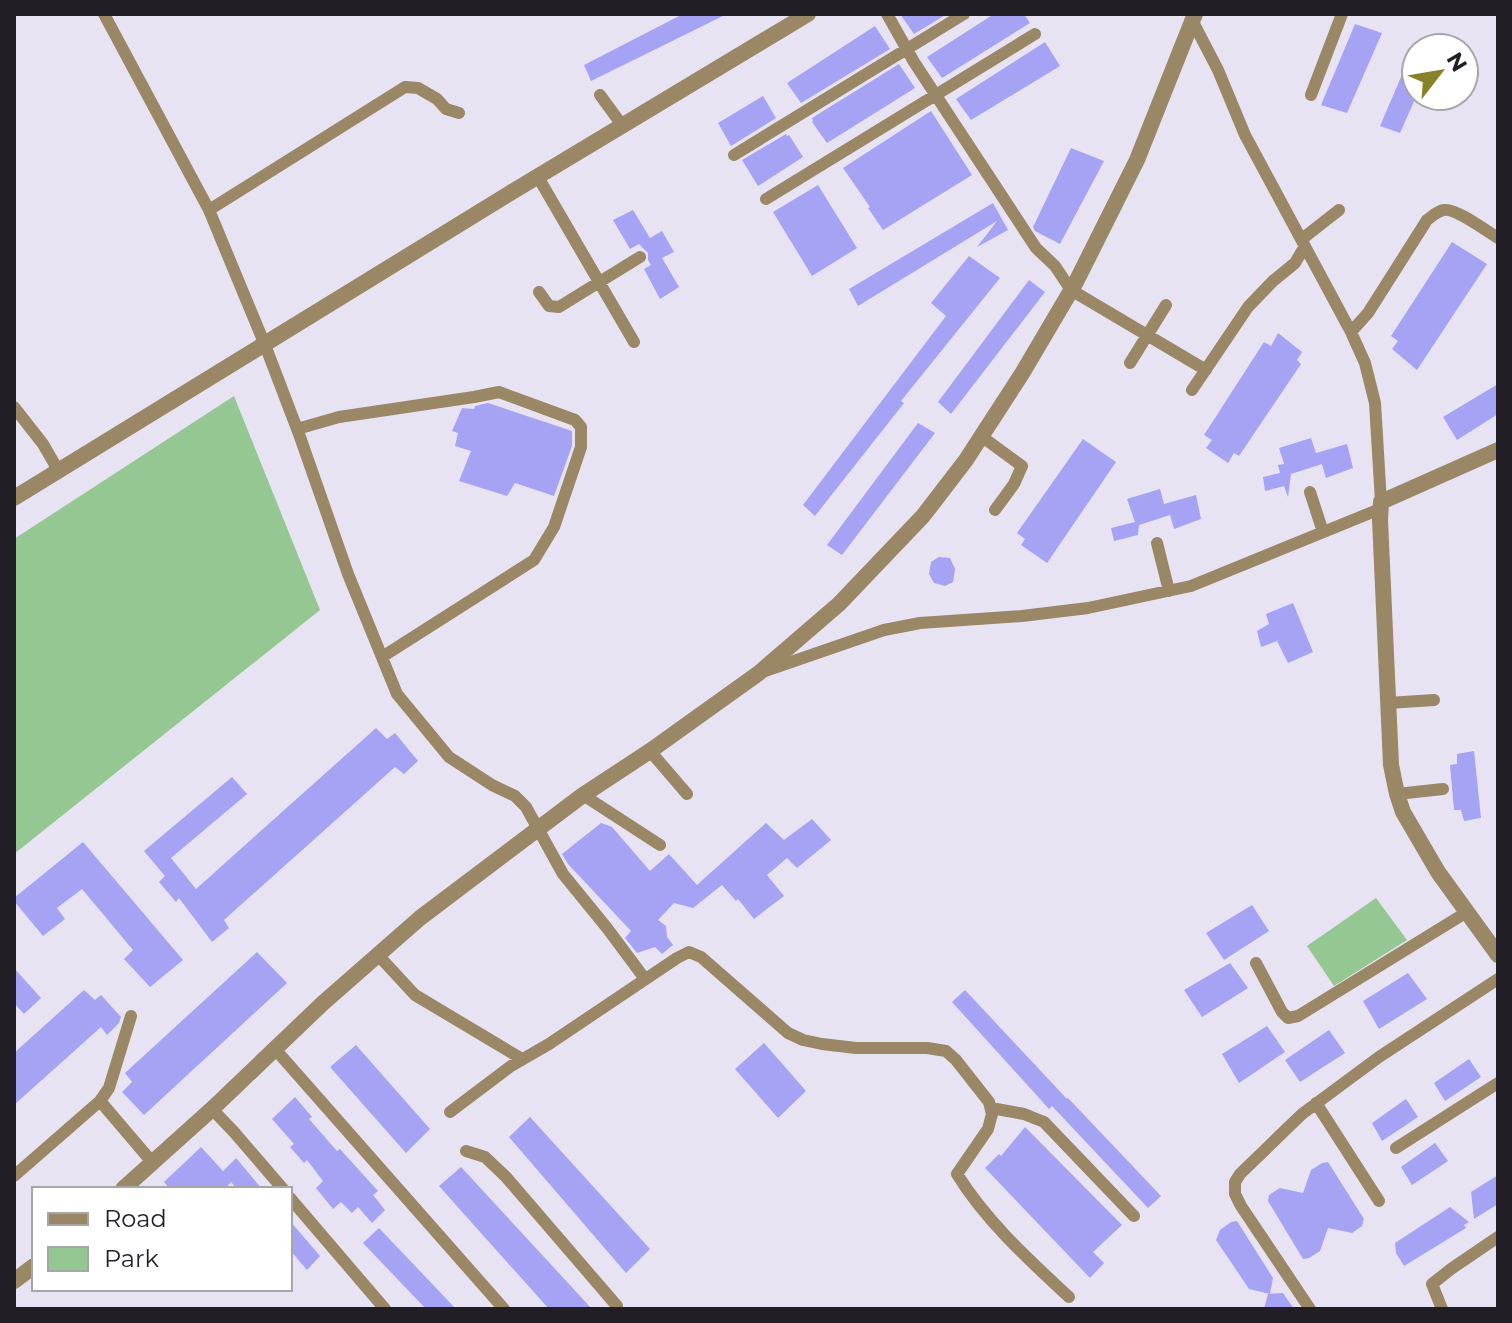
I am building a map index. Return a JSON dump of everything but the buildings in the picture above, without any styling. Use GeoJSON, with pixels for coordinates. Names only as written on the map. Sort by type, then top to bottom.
{"type":"FeatureCollection","features":[{"type":"Feature","properties":{"kind":"street"},"geometry":{"type":"LineString","coordinates":[[104,14],[209,210],[265,345],[348,574],[397,694],[449,757],[515,796],[526,807],[563,874],[645,979]]}},
{"type":"Feature","properties":{"kind":"street"},"geometry":{"type":"LineString","coordinates":[[887,14],[1036,248],[1055,266],[1071,290],[1206,370]]}},
{"type":"Feature","properties":{"kind":"street"},"geometry":{"type":"LineString","coordinates":[[734,155],[964,14]]}},
{"type":"Feature","properties":{"kind":"street"},"geometry":{"type":"LineString","coordinates":[[1311,95],[1342,14]]}},
{"type":"Feature","properties":{"kind":"street"},"geometry":{"type":"LineString","coordinates":[[14,498],[798,16]]}},
{"type":"Feature","properties":{"kind":"street"},"geometry":{"type":"LineString","coordinates":[[1194,18],[1245,135],[1365,363],[1375,403],[1391,765],[1397,794],[1403,812],[1438,872],[1498,955]]}},
{"type":"Feature","properties":{"kind":"street"},"geometry":{"type":"LineString","coordinates":[[125,1187],[323,1003],[420,918],[583,795],[759,673],[839,604],[923,516],[1023,372],[1071,290],[1137,160],[1194,18]]}},
{"type":"Feature","properties":{"kind":"street"},"geometry":{"type":"LineString","coordinates":[[766,199],[1035,34]]}},
{"type":"Feature","properties":{"kind":"street"},"geometry":{"type":"LineString","coordinates":[[209,210],[405,87],[418,88],[437,99],[446,109],[459,113]]}},
{"type":"Feature","properties":{"kind":"street"},"geometry":{"type":"LineString","coordinates":[[600,95],[622,125]]}},
{"type":"Feature","properties":{"kind":"street"},"geometry":{"type":"LineString","coordinates":[[538,177],[634,342]]}},
{"type":"Feature","properties":{"kind":"street"},"geometry":{"type":"LineString","coordinates":[[1192,390],[1248,307],[1295,263],[1303,242],[1339,210]]}},
{"type":"Feature","properties":{"kind":"street"},"geometry":{"type":"LineString","coordinates":[[1351,332],[1368,313],[1427,220],[1436,213],[1453,210],[1498,238]]}},
{"type":"Feature","properties":{"kind":"street"},"geometry":{"type":"LineString","coordinates":[[539,292],[549,306],[559,307],[640,257]]}},
{"type":"Feature","properties":{"kind":"street"},"geometry":{"type":"LineString","coordinates":[[1130,363],[1166,305]]}},
{"type":"Feature","properties":{"kind":"street"},"geometry":{"type":"LineString","coordinates":[[297,429],[339,417],[499,392],[575,420],[581,427],[581,447],[554,527],[534,560],[382,657]]}},
{"type":"Feature","properties":{"kind":"street"},"geometry":{"type":"LineString","coordinates":[[14,407],[43,444],[58,470]]}},
{"type":"Feature","properties":{"kind":"street"},"geometry":{"type":"LineString","coordinates":[[981,436],[1022,466],[1014,484],[995,510]]}},
{"type":"Feature","properties":{"kind":"street"},"geometry":{"type":"LineString","coordinates":[[759,673],[884,630],[920,623],[1088,608],[1191,586],[1323,532],[1498,450]]}},
{"type":"Feature","properties":{"kind":"street"},"geometry":{"type":"LineString","coordinates":[[1310,492],[1323,532]]}},
{"type":"Feature","properties":{"kind":"street"},"geometry":{"type":"LineString","coordinates":[[1157,543],[1169,591]]}},
{"type":"Feature","properties":{"kind":"street"},"geometry":{"type":"LineString","coordinates":[[1388,703],[1434,700]]}},
{"type":"Feature","properties":{"kind":"street"},"geometry":{"type":"LineString","coordinates":[[650,751],[687,794]]}},
{"type":"Feature","properties":{"kind":"street"},"geometry":{"type":"LineString","coordinates":[[1397,794],[1443,789]]}},
{"type":"Feature","properties":{"kind":"street"},"geometry":{"type":"LineString","coordinates":[[583,795],[660,845]]}},
{"type":"Feature","properties":{"kind":"street"},"geometry":{"type":"LineString","coordinates":[[1256,963],[1282,1012],[1288,1018],[1298,1016],[1467,912]]}},
{"type":"Feature","properties":{"kind":"street"},"geometry":{"type":"LineString","coordinates":[[450,1112],[511,1066],[689,952],[701,957],[788,1033],[803,1040],[856,1048],[927,1048],[946,1051],[956,1060],[989,1102],[992,1114],[988,1129],[957,1174],[969,1193],[1024,1256],[1069,1297]]}},
{"type":"Feature","properties":{"kind":"street"},"geometry":{"type":"LineString","coordinates":[[378,955],[415,995],[522,1059]]}},
{"type":"Feature","properties":{"kind":"street"},"geometry":{"type":"LineString","coordinates":[[1310,1309],[1241,1206],[1235,1194],[1235,1182],[1316,1103],[1379,1057],[1498,979]]}},
{"type":"Feature","properties":{"kind":"street"},"geometry":{"type":"LineString","coordinates":[[14,1176],[100,1101],[109,1088],[131,1016]]}},
{"type":"Feature","properties":{"kind":"street"},"geometry":{"type":"LineString","coordinates":[[275,1049],[504,1309]]}},
{"type":"Feature","properties":{"kind":"street"},"geometry":{"type":"LineString","coordinates":[[1396,1148],[1498,1083]]}},
{"type":"Feature","properties":{"kind":"street"},"geometry":{"type":"LineString","coordinates":[[100,1101],[152,1162]]}},
{"type":"Feature","properties":{"kind":"street"},"geometry":{"type":"LineString","coordinates":[[1316,1103],[1379,1201]]}},
{"type":"Feature","properties":{"kind":"street"},"geometry":{"type":"LineString","coordinates":[[991,1108],[1024,1114],[1044,1122],[1134,1216]]}},
{"type":"Feature","properties":{"kind":"street"},"geometry":{"type":"LineString","coordinates":[[212,1109],[281,1187]]}},
{"type":"Feature","properties":{"kind":"street"},"geometry":{"type":"LineString","coordinates":[[466,1151],[485,1157],[506,1177],[617,1308]]}},
{"type":"Feature","properties":{"kind":"street"},"geometry":{"type":"LineString","coordinates":[[292,1200],[385,1309]]}},
{"type":"Feature","properties":{"kind":"street"},"geometry":{"type":"LineString","coordinates":[[1442,1309],[1432,1284],[1498,1237]]}},
{"type":"Feature","properties":{"kind":"street"},"geometry":{"type":"LineString","coordinates":[[14,1281],[32,1268]]}},
{"type":"Feature","properties":{"kind":"green space"},"geometry":{"type":"Polygon","coordinates":[[[234,396],[320,610],[14,854],[14,539],[234,396]]]}},
{"type":"Feature","properties":{"kind":"green space"},"geometry":{"type":"Polygon","coordinates":[[[1376,898],[1407,940],[1334,986],[1307,946],[1376,898]]]}}]}
